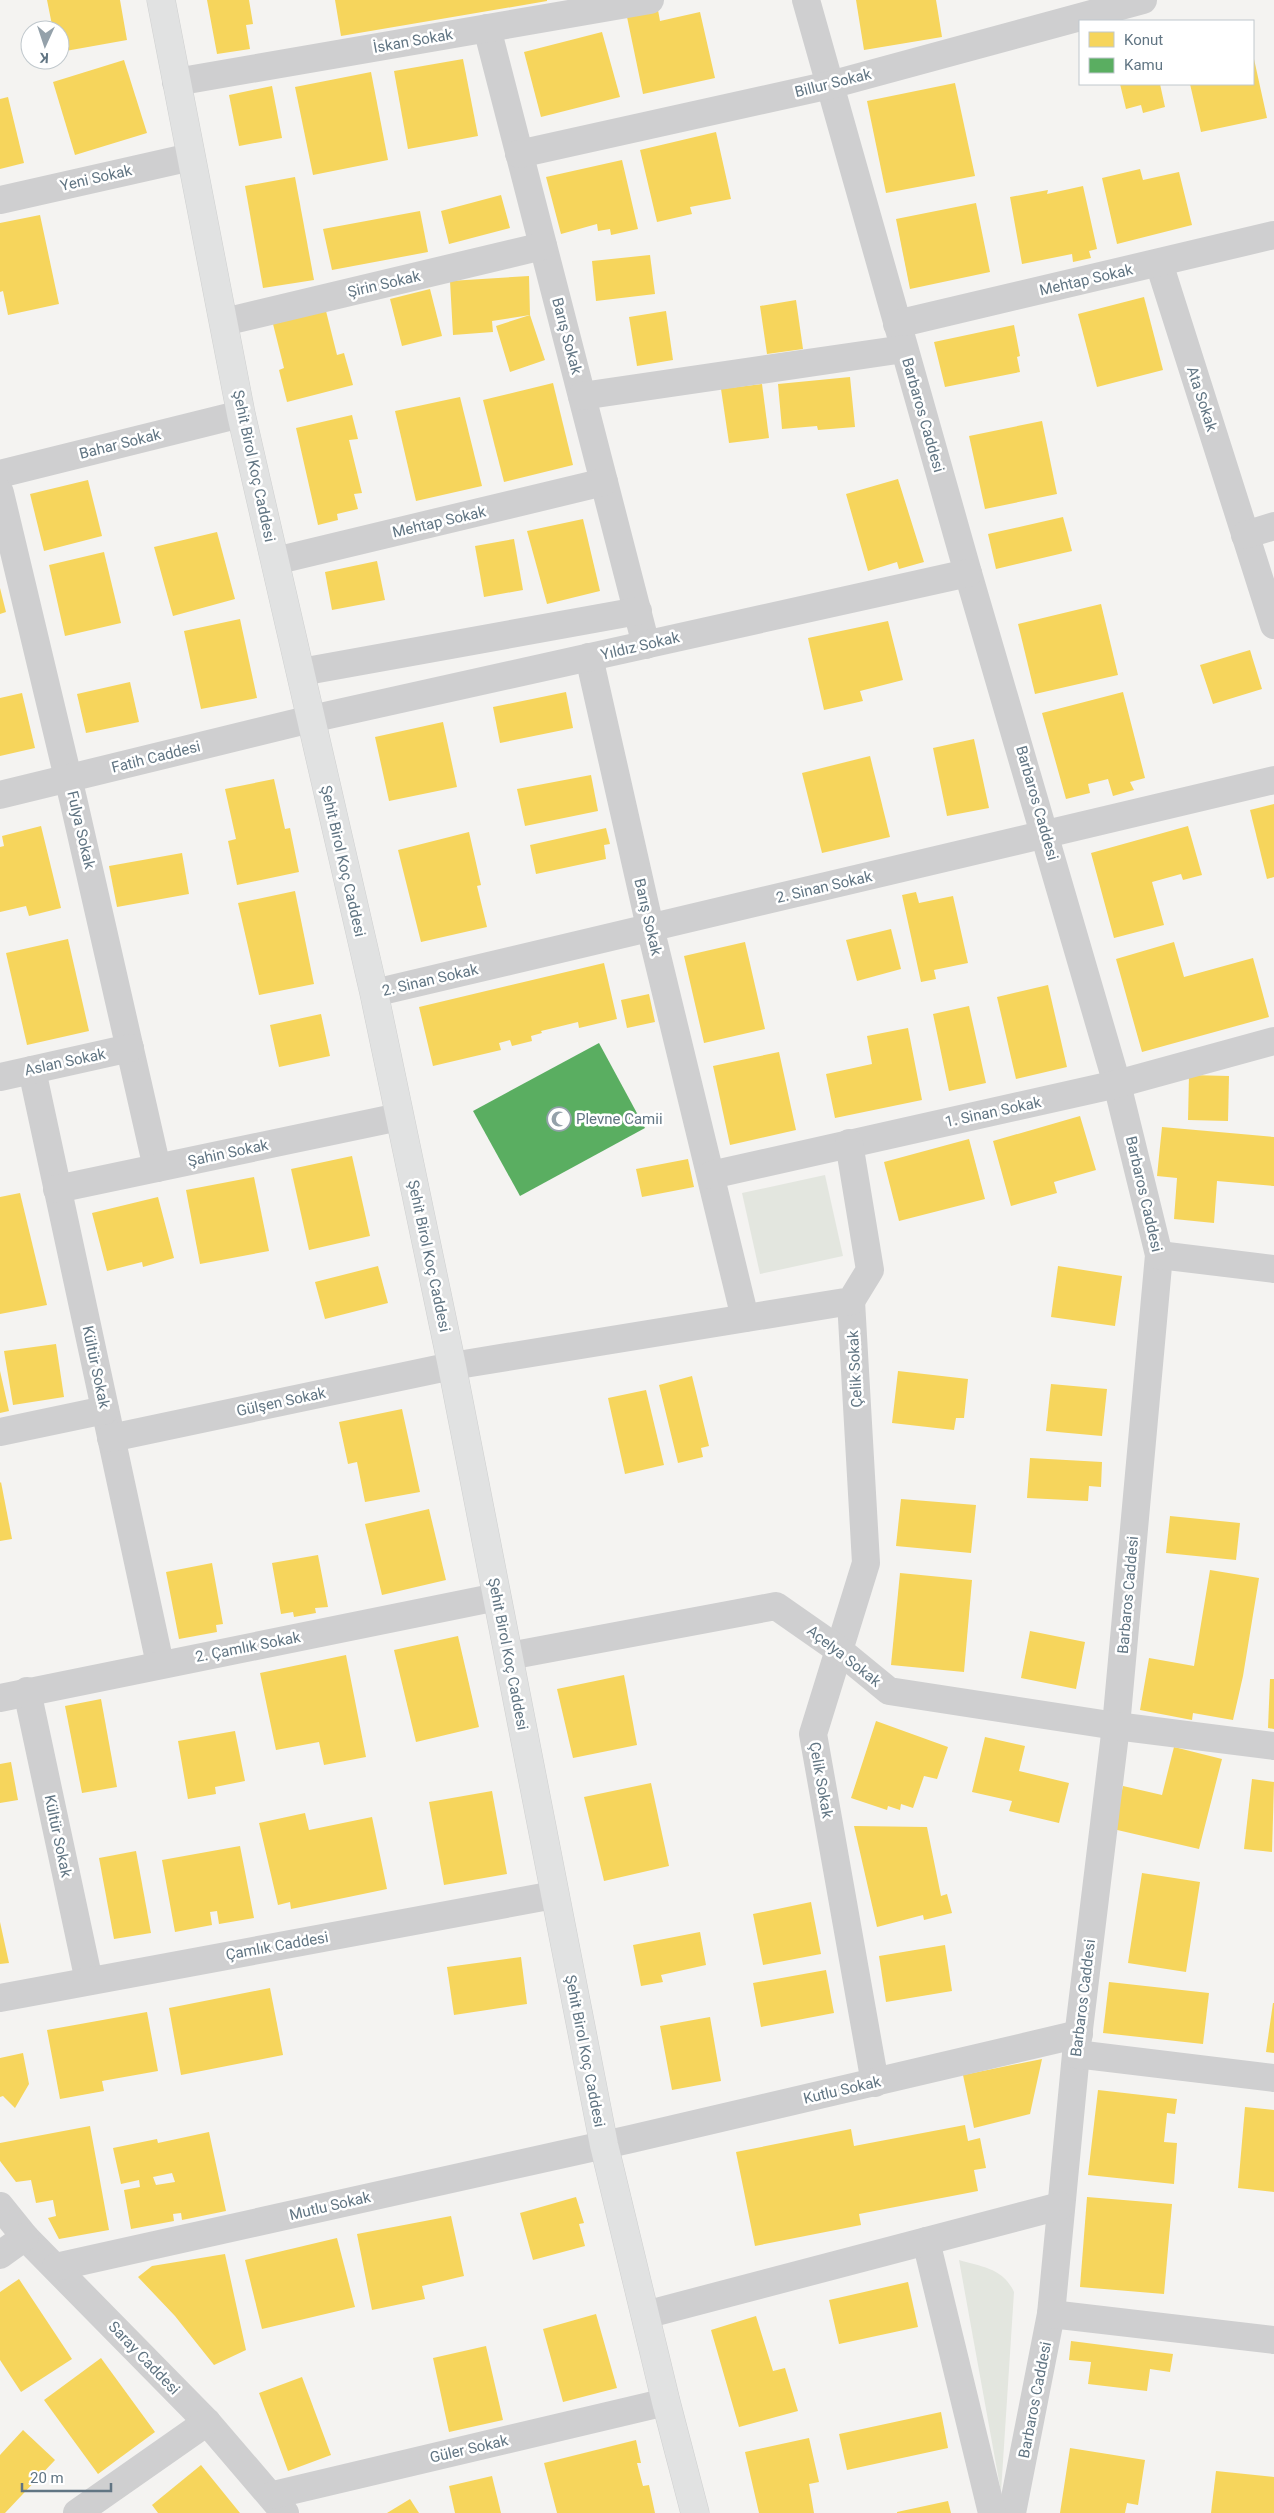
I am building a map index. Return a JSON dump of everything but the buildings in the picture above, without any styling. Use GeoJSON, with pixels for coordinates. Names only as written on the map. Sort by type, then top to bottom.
{"type":"FeatureCollection","features":[{"type":"Feature","properties":{"kind":"main road","name":"Şehit Birol Koç Caddesi"},"geometry":{"type":"LineString","coordinates":[[161,0],[241,414],[374,993],[452,1366],[604,2145],[666,2402],[695,2513]]}},
{"type":"Feature","properties":{"kind":"street","name":"İskan Sokak"},"geometry":{"type":"LineString","coordinates":[[176,82],[650,0]]}},
{"type":"Feature","properties":{"kind":"street","name":"Barbaros Caddesi"},"geometry":{"type":"LineString","coordinates":[[806,0],[900,336],[1117,1084],[1160,1255],[1116,1726],[1077,2044],[1051,2314],[1012,2513]]}},
{"type":"Feature","properties":{"kind":"street","name":"Billur Sokak"},"geometry":{"type":"LineString","coordinates":[[519,154],[830,85],[1143,0]]}},
{"type":"Feature","properties":{"kind":"street","name":"Barış Sokak"},"geometry":{"type":"LineString","coordinates":[[487,28],[646,645]]}},
{"type":"Feature","properties":{"kind":"street","name":"Yeni Sokak"},"geometry":{"type":"LineString","coordinates":[[0,200],[191,156]]}},
{"type":"Feature","properties":{"kind":"street","name":"Mehtap Sokak"},"geometry":{"type":"LineString","coordinates":[[582,396],[900,336],[1159,263],[1274,235]]}},
{"type":"Feature","properties":{"kind":"street","name":"Şirin Sokak"},"geometry":{"type":"LineString","coordinates":[[224,322],[543,246]]}},
{"type":"Feature","properties":{"kind":"street","name":"Ata Sokak"},"geometry":{"type":"LineString","coordinates":[[1159,263],[1274,624]]}},
{"type":"Feature","properties":{"kind":"street","name":"Bahar Sokak"},"geometry":{"type":"LineString","coordinates":[[0,474],[241,414]]}},
{"type":"Feature","properties":{"kind":"street","name":"Mehtap Sokak"},"geometry":{"type":"LineString","coordinates":[[275,561],[604,482]]}},
{"type":"Feature","properties":{"kind":"street","name":"Fulya Sokak"},"geometry":{"type":"LineString","coordinates":[[0,493],[69,779],[157,1168]]}},
{"type":"Feature","properties":{"kind":"street"},"geometry":{"type":"LineString","coordinates":[[1245,534],[1274,526]]}},
{"type":"Feature","properties":{"kind":"street","name":"Yıldız Sokak"},"geometry":{"type":"LineString","coordinates":[[312,719],[968,573]]}},
{"type":"Feature","properties":{"kind":"street"},"geometry":{"type":"LineString","coordinates":[[300,672],[638,611]]}},
{"type":"Feature","properties":{"kind":"street","name":"Barış Sokak"},"geometry":{"type":"LineString","coordinates":[[589,658],[650,927],[745,1318]]}},
{"type":"Feature","properties":{"kind":"street","name":"Fatih Caddesi"},"geometry":{"type":"LineString","coordinates":[[0,796],[312,719]]}},
{"type":"Feature","properties":{"kind":"street","name":"2. Sinan Sokak"},"geometry":{"type":"LineString","coordinates":[[374,993],[1274,780]]}},
{"type":"Feature","properties":{"kind":"street","name":"1. Sinan Sokak"},"geometry":{"type":"LineString","coordinates":[[711,1175],[1117,1084],[1274,1040]]}},
{"type":"Feature","properties":{"kind":"street","name":"Aslan Sokak"},"geometry":{"type":"LineString","coordinates":[[0,1077],[130,1048]]}},
{"type":"Feature","properties":{"kind":"street","name":"Kültür Sokak"},"geometry":{"type":"LineString","coordinates":[[32,1070],[160,1664]]}},
{"type":"Feature","properties":{"kind":"street","name":"Şahin Sokak"},"geometry":{"type":"LineString","coordinates":[[57,1189],[399,1117]]}},
{"type":"Feature","properties":{"kind":"street"},"geometry":{"type":"LineString","coordinates":[[849,1143],[870,1270],[851,1301]]}},
{"type":"Feature","properties":{"kind":"street"},"geometry":{"type":"LineString","coordinates":[[1160,1255],[1274,1269]]}},
{"type":"Feature","properties":{"kind":"street","name":"Gülşen Sokak"},"geometry":{"type":"LineString","coordinates":[[111,1438],[452,1366],[851,1301]]}},
{"type":"Feature","properties":{"kind":"street","name":"Çelik Sokak"},"geometry":{"type":"LineString","coordinates":[[851,1301],[866,1563],[813,1734],[875,2082]]}},
{"type":"Feature","properties":{"kind":"street"},"geometry":{"type":"LineString","coordinates":[[0,1432],[105,1410]]}},
{"type":"Feature","properties":{"kind":"street","name":"2. Çamlık Sokak"},"geometry":{"type":"LineString","coordinates":[[0,1698],[497,1597]]}},
{"type":"Feature","properties":{"kind":"street","name":"Açelya Sokak"},"geometry":{"type":"LineString","coordinates":[[509,1656],[776,1606],[839,1650],[889,1691],[1116,1726],[1274,1746]]}},
{"type":"Feature","properties":{"kind":"street","name":"Kültür Sokak"},"geometry":{"type":"LineString","coordinates":[[27,1691],[89,1981]]}},
{"type":"Feature","properties":{"kind":"street","name":"Çamlık Caddesi"},"geometry":{"type":"LineString","coordinates":[[0,1998],[554,1895]]}},
{"type":"Feature","properties":{"kind":"street"},"geometry":{"type":"LineString","coordinates":[[1077,2044],[1274,2078]]}},
{"type":"Feature","properties":{"kind":"street","name":"Kutlu Sokak"},"geometry":{"type":"LineString","coordinates":[[604,2145],[875,2082],[1077,2044]]}},
{"type":"Feature","properties":{"kind":"street","name":"Mutlu Sokak"},"geometry":{"type":"LineString","coordinates":[[56,2267],[604,2145]]}},
{"type":"Feature","properties":{"kind":"street","name":"Saray Caddesi"},"geometry":{"type":"LineString","coordinates":[[0,2206],[25,2237],[207,2422],[279,2504]]}},
{"type":"Feature","properties":{"kind":"street"},"geometry":{"type":"LineString","coordinates":[[645,2315],[1060,2206]]}},
{"type":"Feature","properties":{"kind":"street"},"geometry":{"type":"LineString","coordinates":[[0,2255],[25,2237]]}},
{"type":"Feature","properties":{"kind":"street"},"geometry":{"type":"LineString","coordinates":[[926,2241],[992,2513]]}},
{"type":"Feature","properties":{"kind":"street"},"geometry":{"type":"LineString","coordinates":[[1051,2314],[1274,2340]]}},
{"type":"Feature","properties":{"kind":"street","name":"Güler Sokak"},"geometry":{"type":"LineString","coordinates":[[279,2504],[666,2402]]}},
{"type":"Feature","properties":{"kind":"street"},"geometry":{"type":"LineString","coordinates":[[77,2513],[207,2422]]}},
{"type":"Feature","properties":{"kind":"shaded area"},"geometry":{"type":"Polygon","coordinates":[[[825,1175],[843,1256],[760,1274],[742,1193],[825,1175]]]}},
{"type":"Feature","properties":{"kind":"shaded area"},"geometry":{"type":"Polygon","coordinates":[[[959,2260],[998,2273],[1014,2292],[1001,2492],[959,2260]]]}},
{"type":"Feature","properties":{"kind":"place","name":"Plevne Camii"},"geometry":{"type":"Point","coordinates":[559,1119]}}]}
